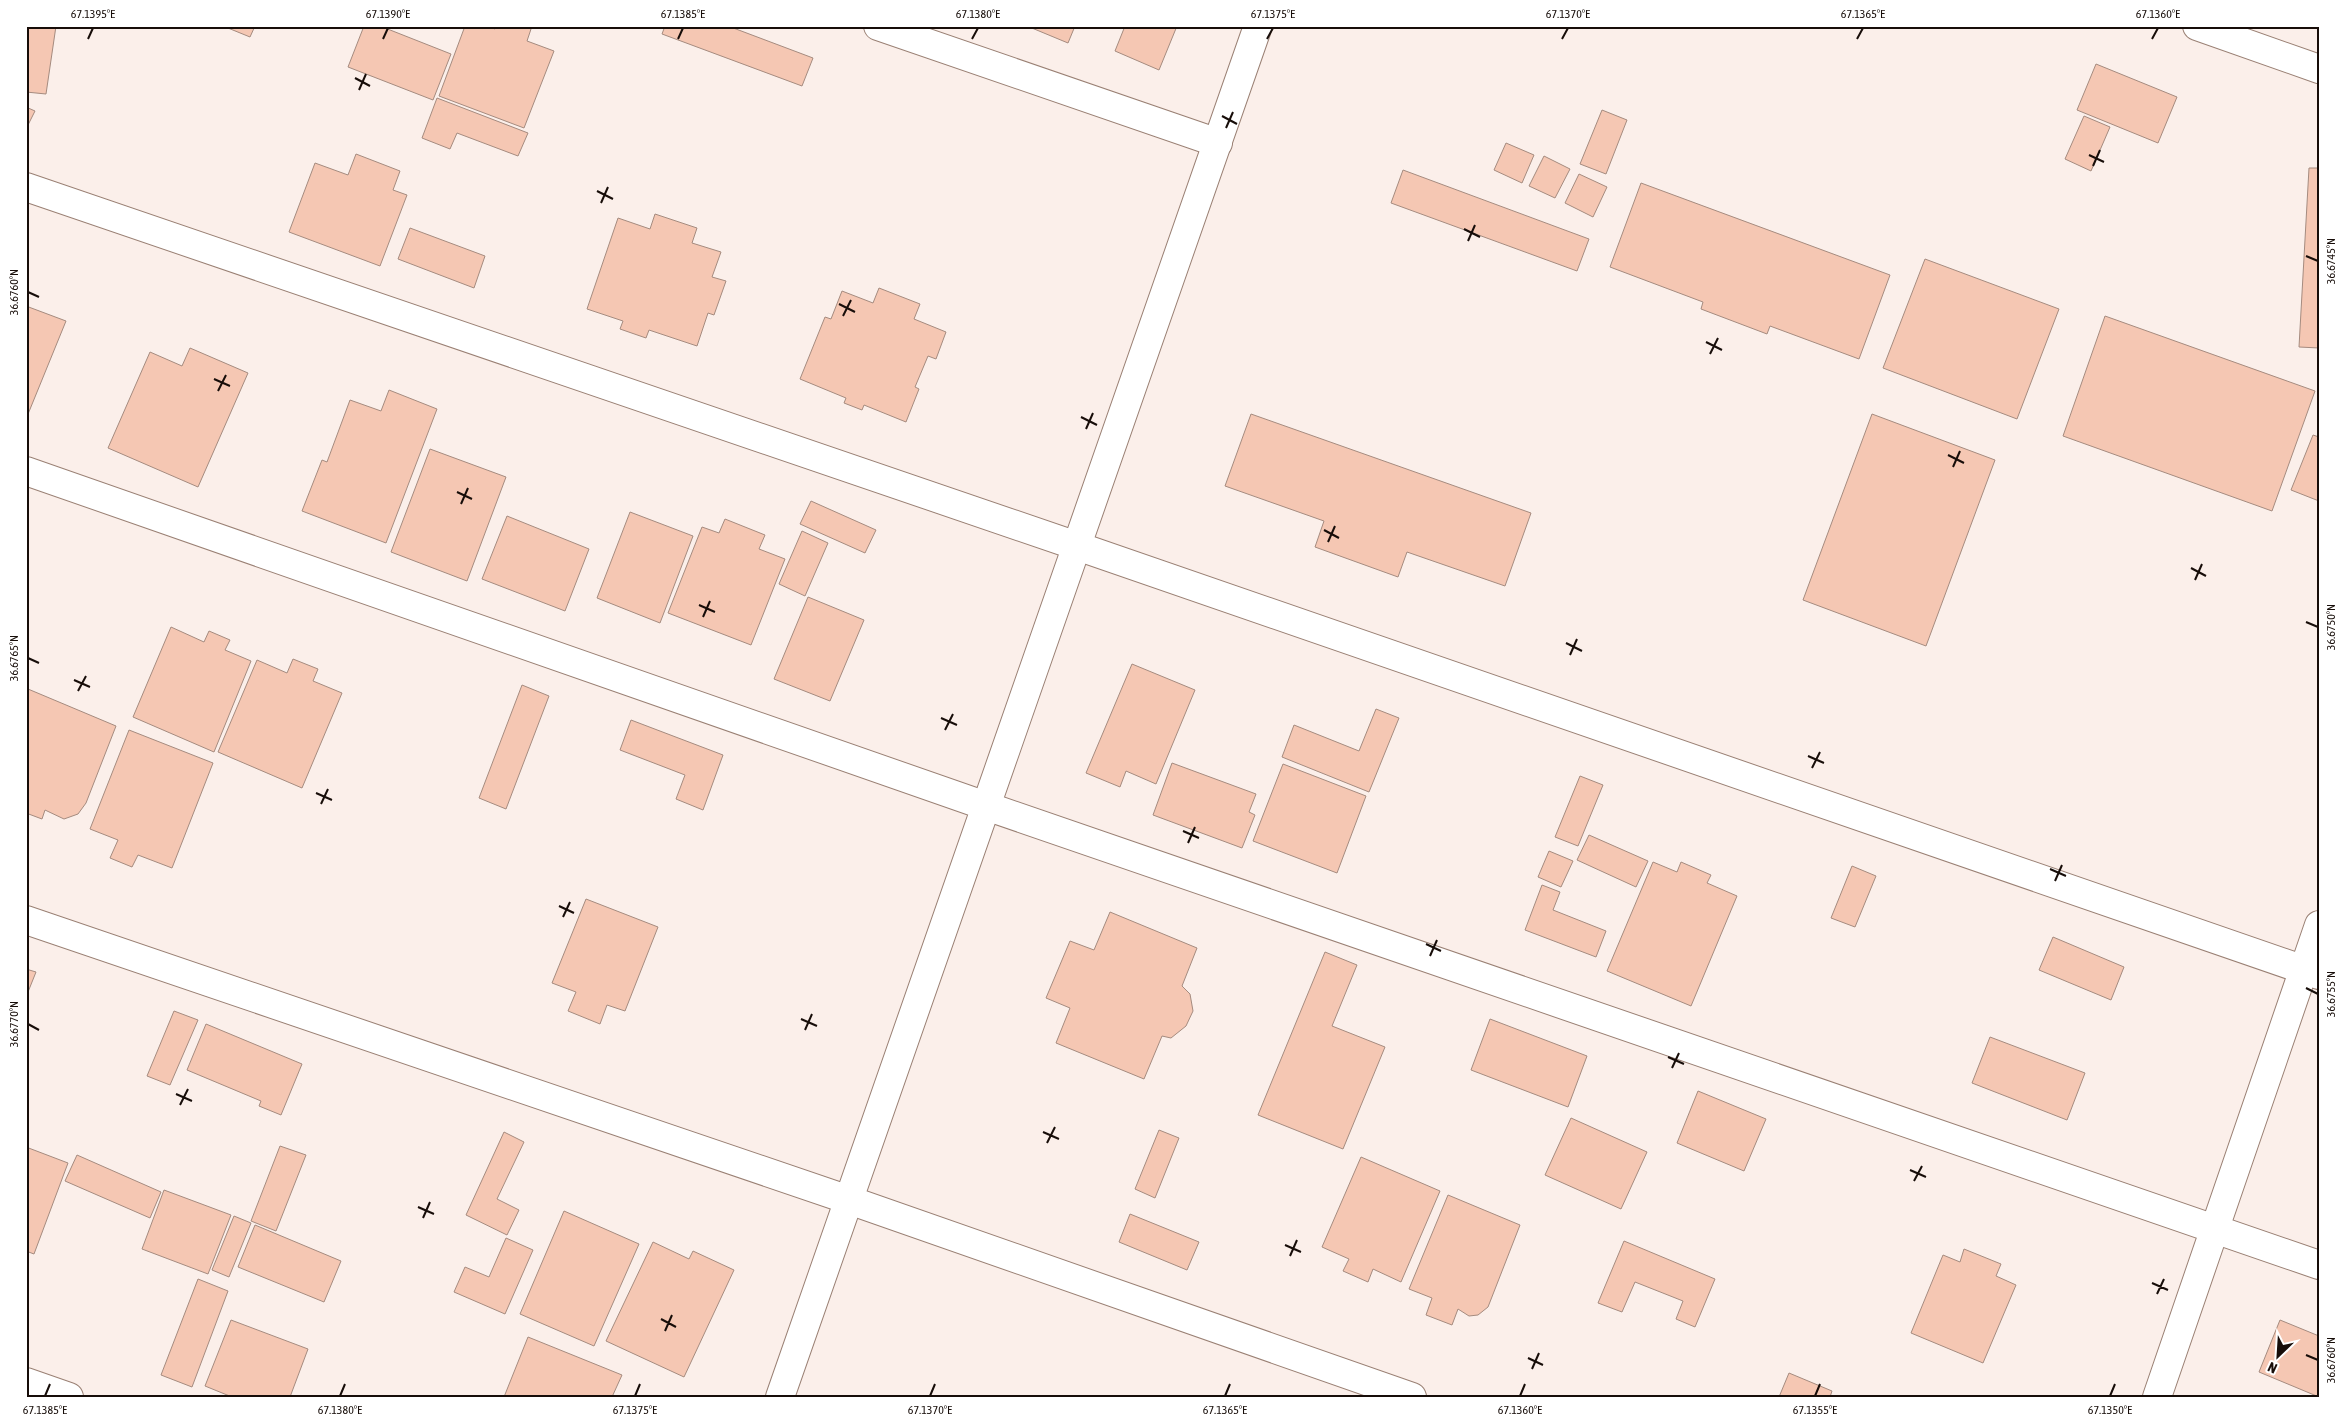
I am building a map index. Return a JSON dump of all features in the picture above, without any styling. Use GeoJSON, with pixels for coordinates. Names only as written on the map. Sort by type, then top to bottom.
{"type":"FeatureCollection","features":[{"type":"Feature","properties":{"kind":"street"},"geometry":{"type":"LineString","coordinates":[[878,26],[1218,142]]}},
{"type":"Feature","properties":{"kind":"street"},"geometry":{"type":"LineString","coordinates":[[780,1397],[1258,26]]}},
{"type":"Feature","properties":{"kind":"street"},"geometry":{"type":"LineString","coordinates":[[2197,26],[2319,69]]}},
{"type":"Feature","properties":{"kind":"street"},"geometry":{"type":"LineString","coordinates":[[26,187],[1077,546],[2311,972]]}},
{"type":"Feature","properties":{"kind":"street"},"geometry":{"type":"LineString","coordinates":[[26,471],[986,806],[2319,1265]]}},
{"type":"Feature","properties":{"kind":"street"},"geometry":{"type":"LineString","coordinates":[[26,920],[849,1200],[1412,1397]]}},
{"type":"Feature","properties":{"kind":"street"},"geometry":{"type":"LineString","coordinates":[[2157,1397],[2215,1228],[2311,972],[2319,925]]}},
{"type":"Feature","properties":{"kind":"street"},"geometry":{"type":"LineString","coordinates":[[26,1382],[69,1397]]}},
{"type":"Feature","properties":{"kind":"building"},"geometry":{"type":"Polygon","coordinates":[[[26,26],[56,26],[46,94],[26,92],[26,26]]]}},
{"type":"Feature","properties":{"kind":"building"},"geometry":{"type":"Polygon","coordinates":[[[223,26],[255,26],[250,37],[223,26]]]}},
{"type":"Feature","properties":{"kind":"building"},"geometry":{"type":"Polygon","coordinates":[[[364,26],[380,26],[451,54],[433,100],[348,67],[364,26]]]}},
{"type":"Feature","properties":{"kind":"building"},"geometry":{"type":"Polygon","coordinates":[[[465,26],[488,26],[495,29],[496,26],[522,26],[531,29],[527,41],[554,51],[524,128],[439,96],[465,26]]]}},
{"type":"Feature","properties":{"kind":"building"},"geometry":{"type":"Polygon","coordinates":[[[665,26],[728,26],[813,58],[802,86],[662,34],[665,26]]]}},
{"type":"Feature","properties":{"kind":"building"},"geometry":{"type":"Polygon","coordinates":[[[1027,26],[1075,26],[1068,43],[1027,26]]]}},
{"type":"Feature","properties":{"kind":"building"},"geometry":{"type":"Polygon","coordinates":[[[1125,26],[1177,26],[1159,70],[1115,51],[1125,26]]]}},
{"type":"Feature","properties":{"kind":"building"},"geometry":{"type":"Polygon","coordinates":[[[2096,64],[2177,97],[2158,143],[2077,110],[2096,64]]]}},
{"type":"Feature","properties":{"kind":"building"},"geometry":{"type":"Polygon","coordinates":[[[437,98],[528,133],[518,156],[457,133],[450,149],[422,138],[437,98]]]}},
{"type":"Feature","properties":{"kind":"building"},"geometry":{"type":"Polygon","coordinates":[[[26,107],[35,111],[26,129],[26,107]]]}},
{"type":"Feature","properties":{"kind":"building"},"geometry":{"type":"Polygon","coordinates":[[[1602,110],[1627,120],[1606,174],[1580,164],[1602,110]]]}},
{"type":"Feature","properties":{"kind":"building"},"geometry":{"type":"Polygon","coordinates":[[[2084,116],[2110,127],[2091,171],[2065,159],[2084,116]]]}},
{"type":"Feature","properties":{"kind":"building"},"geometry":{"type":"Polygon","coordinates":[[[1506,143],[1534,155],[1522,183],[1494,170],[1506,143]]]}},
{"type":"Feature","properties":{"kind":"building"},"geometry":{"type":"Polygon","coordinates":[[[356,154],[400,171],[393,190],[407,195],[380,266],[289,232],[315,163],[348,175],[356,154]]]}},
{"type":"Feature","properties":{"kind":"building"},"geometry":{"type":"Polygon","coordinates":[[[1544,156],[1570,169],[1555,198],[1529,186],[1544,156]]]}},
{"type":"Feature","properties":{"kind":"building"},"geometry":{"type":"Polygon","coordinates":[[[2309,168],[2319,168],[2319,348],[2299,347],[2309,168]]]}},
{"type":"Feature","properties":{"kind":"building"},"geometry":{"type":"Polygon","coordinates":[[[1403,170],[1589,239],[1577,271],[1391,203],[1403,170]]]}},
{"type":"Feature","properties":{"kind":"building"},"geometry":{"type":"Polygon","coordinates":[[[1579,174],[1607,187],[1593,217],[1565,203],[1579,174]]]}},
{"type":"Feature","properties":{"kind":"building"},"geometry":{"type":"Polygon","coordinates":[[[1641,183],[1890,275],[1859,359],[1770,326],[1767,334],[1701,309],[1703,302],[1610,267],[1641,183]]]}},
{"type":"Feature","properties":{"kind":"building"},"geometry":{"type":"Polygon","coordinates":[[[655,214],[697,228],[692,243],[721,252],[712,277],[726,281],[714,315],[708,313],[697,346],[649,330],[646,338],[620,329],[623,321],[587,309],[618,218],[650,229],[655,214]]]}},
{"type":"Feature","properties":{"kind":"building"},"geometry":{"type":"Polygon","coordinates":[[[410,228],[485,256],[474,288],[398,259],[410,228]]]}},
{"type":"Feature","properties":{"kind":"building"},"geometry":{"type":"Polygon","coordinates":[[[1925,259],[2059,309],[2017,419],[1883,368],[1925,259]]]}},
{"type":"Feature","properties":{"kind":"building"},"geometry":{"type":"Polygon","coordinates":[[[879,288],[920,304],[914,319],[946,332],[936,359],[928,356],[915,387],[919,389],[906,422],[864,405],[862,410],[844,403],[846,398],[800,379],[825,317],[831,319],[842,291],[873,303],[879,288]]]}},
{"type":"Feature","properties":{"kind":"building"},"geometry":{"type":"Polygon","coordinates":[[[26,306],[66,321],[26,419],[26,306]]]}},
{"type":"Feature","properties":{"kind":"building"},"geometry":{"type":"Polygon","coordinates":[[[2105,316],[2315,391],[2272,511],[2063,436],[2105,316]]]}},
{"type":"Feature","properties":{"kind":"building"},"geometry":{"type":"Polygon","coordinates":[[[190,348],[248,373],[198,487],[108,448],[150,352],[182,366],[190,348]]]}},
{"type":"Feature","properties":{"kind":"building"},"geometry":{"type":"Polygon","coordinates":[[[389,390],[437,409],[386,543],[302,511],[322,460],[327,462],[350,400],[381,411],[389,390]]]}},
{"type":"Feature","properties":{"kind":"building"},"geometry":{"type":"Polygon","coordinates":[[[1251,414],[1531,513],[1505,586],[1407,552],[1398,577],[1315,547],[1324,521],[1225,486],[1251,414]]]}},
{"type":"Feature","properties":{"kind":"building"},"geometry":{"type":"Polygon","coordinates":[[[1872,414],[1995,460],[1926,646],[1803,600],[1872,414]]]}},
{"type":"Feature","properties":{"kind":"building"},"geometry":{"type":"Polygon","coordinates":[[[2313,435],[2319,437],[2319,501],[2291,490],[2313,435]]]}},
{"type":"Feature","properties":{"kind":"building"},"geometry":{"type":"Polygon","coordinates":[[[430,449],[506,477],[467,581],[391,552],[430,449]]]}},
{"type":"Feature","properties":{"kind":"building"},"geometry":{"type":"Polygon","coordinates":[[[811,501],[876,530],[865,553],[800,524],[811,501]]]}},
{"type":"Feature","properties":{"kind":"building"},"geometry":{"type":"Polygon","coordinates":[[[630,512],[693,536],[660,623],[597,598],[630,512]]]}},
{"type":"Feature","properties":{"kind":"building"},"geometry":{"type":"Polygon","coordinates":[[[507,516],[589,549],[565,611],[482,579],[507,516]]]}},
{"type":"Feature","properties":{"kind":"building"},"geometry":{"type":"Polygon","coordinates":[[[725,519],[765,535],[759,549],[785,559],[751,645],[668,613],[702,527],[719,533],[725,519]]]}},
{"type":"Feature","properties":{"kind":"building"},"geometry":{"type":"Polygon","coordinates":[[[802,531],[828,543],[805,596],[779,584],[802,531]]]}},
{"type":"Feature","properties":{"kind":"building"},"geometry":{"type":"Polygon","coordinates":[[[808,597],[864,620],[830,701],[774,679],[808,597]]]}},
{"type":"Feature","properties":{"kind":"building"},"geometry":{"type":"Polygon","coordinates":[[[171,627],[204,642],[209,631],[230,640],[225,650],[251,661],[214,752],[133,717],[171,627]]]}},
{"type":"Feature","properties":{"kind":"building"},"geometry":{"type":"Polygon","coordinates":[[[293,659],[318,669],[313,681],[342,693],[302,788],[218,752],[257,660],[287,673],[293,659]]]}},
{"type":"Feature","properties":{"kind":"building"},"geometry":{"type":"Polygon","coordinates":[[[1132,664],[1195,690],[1156,784],[1126,771],[1120,787],[1086,773],[1132,664]]]}},
{"type":"Feature","properties":{"kind":"building"},"geometry":{"type":"Polygon","coordinates":[[[522,685],[549,696],[506,809],[479,798],[522,685]]]}},
{"type":"Feature","properties":{"kind":"building"},"geometry":{"type":"Polygon","coordinates":[[[28,689],[116,726],[86,803],[78,814],[64,819],[45,810],[42,819],[26,813],[26,694],[28,689]]]}},
{"type":"Feature","properties":{"kind":"building"},"geometry":{"type":"Polygon","coordinates":[[[1376,709],[1399,718],[1369,792],[1282,757],[1294,725],[1359,751],[1376,709]]]}},
{"type":"Feature","properties":{"kind":"building"},"geometry":{"type":"Polygon","coordinates":[[[631,720],[723,755],[703,810],[676,799],[685,775],[620,750],[631,720]]]}},
{"type":"Feature","properties":{"kind":"building"},"geometry":{"type":"Polygon","coordinates":[[[129,730],[213,763],[172,868],[138,855],[132,867],[110,858],[118,840],[90,829],[129,730]]]}},
{"type":"Feature","properties":{"kind":"building"},"geometry":{"type":"Polygon","coordinates":[[[1172,763],[1256,794],[1249,812],[1255,815],[1242,848],[1153,815],[1172,763]]]}},
{"type":"Feature","properties":{"kind":"building"},"geometry":{"type":"Polygon","coordinates":[[[1283,764],[1366,796],[1337,873],[1253,841],[1283,764]]]}},
{"type":"Feature","properties":{"kind":"building"},"geometry":{"type":"Polygon","coordinates":[[[1580,776],[1603,785],[1578,846],[1555,837],[1580,776]]]}},
{"type":"Feature","properties":{"kind":"building"},"geometry":{"type":"Polygon","coordinates":[[[1589,835],[1648,861],[1636,887],[1577,860],[1589,835]]]}},
{"type":"Feature","properties":{"kind":"building"},"geometry":{"type":"Polygon","coordinates":[[[1549,851],[1573,861],[1561,887],[1538,877],[1549,851]]]}},
{"type":"Feature","properties":{"kind":"building"},"geometry":{"type":"Polygon","coordinates":[[[1653,862],[1677,872],[1681,862],[1711,875],[1707,883],[1737,896],[1691,1006],[1607,971],[1653,862]]]}},
{"type":"Feature","properties":{"kind":"building"},"geometry":{"type":"Polygon","coordinates":[[[1852,866],[1876,876],[1855,927],[1831,918],[1852,866]]]}},
{"type":"Feature","properties":{"kind":"building"},"geometry":{"type":"Polygon","coordinates":[[[1542,885],[1560,892],[1553,910],[1606,931],[1596,957],[1525,930],[1542,885]]]}},
{"type":"Feature","properties":{"kind":"building"},"geometry":{"type":"Polygon","coordinates":[[[586,899],[658,927],[625,1011],[607,1005],[600,1024],[568,1011],[576,992],[552,983],[586,899]]]}},
{"type":"Feature","properties":{"kind":"building"},"geometry":{"type":"Polygon","coordinates":[[[1110,912],[1197,948],[1182,986],[1190,994],[1193,1011],[1186,1026],[1171,1038],[1162,1036],[1144,1079],[1056,1043],[1070,1008],[1046,998],[1070,941],[1094,950],[1110,912]]]}},
{"type":"Feature","properties":{"kind":"building"},"geometry":{"type":"Polygon","coordinates":[[[2053,937],[2124,967],[2111,1000],[2039,970],[2053,937]]]}},
{"type":"Feature","properties":{"kind":"building"},"geometry":{"type":"Polygon","coordinates":[[[1325,952],[1357,965],[1332,1026],[1385,1047],[1343,1149],[1258,1115],[1325,952]]]}},
{"type":"Feature","properties":{"kind":"building"},"geometry":{"type":"Polygon","coordinates":[[[26,969],[36,972],[26,997],[26,969]]]}},
{"type":"Feature","properties":{"kind":"building"},"geometry":{"type":"Polygon","coordinates":[[[174,1011],[198,1020],[170,1085],[147,1076],[174,1011]]]}},
{"type":"Feature","properties":{"kind":"building"},"geometry":{"type":"Polygon","coordinates":[[[1490,1019],[1587,1056],[1568,1107],[1471,1070],[1490,1019]]]}},
{"type":"Feature","properties":{"kind":"building"},"geometry":{"type":"Polygon","coordinates":[[[206,1024],[302,1064],[281,1115],[259,1106],[261,1101],[187,1070],[206,1024]]]}},
{"type":"Feature","properties":{"kind":"building"},"geometry":{"type":"Polygon","coordinates":[[[1990,1037],[2085,1073],[2067,1120],[1972,1083],[1990,1037]]]}},
{"type":"Feature","properties":{"kind":"building"},"geometry":{"type":"Polygon","coordinates":[[[1698,1091],[1766,1119],[1744,1171],[1677,1143],[1698,1091]]]}},
{"type":"Feature","properties":{"kind":"building"},"geometry":{"type":"Polygon","coordinates":[[[1571,1118],[1647,1152],[1621,1209],[1545,1175],[1571,1118]]]}},
{"type":"Feature","properties":{"kind":"building"},"geometry":{"type":"Polygon","coordinates":[[[1159,1130],[1179,1138],[1155,1198],[1135,1189],[1159,1130]]]}},
{"type":"Feature","properties":{"kind":"building"},"geometry":{"type":"Polygon","coordinates":[[[504,1132],[524,1142],[497,1199],[519,1210],[507,1235],[466,1215],[504,1132]]]}},
{"type":"Feature","properties":{"kind":"building"},"geometry":{"type":"Polygon","coordinates":[[[280,1146],[306,1155],[276,1231],[251,1221],[280,1146]]]}},
{"type":"Feature","properties":{"kind":"building"},"geometry":{"type":"Polygon","coordinates":[[[26,1147],[68,1163],[34,1254],[26,1251],[26,1147]]]}},
{"type":"Feature","properties":{"kind":"building"},"geometry":{"type":"Polygon","coordinates":[[[77,1155],[161,1192],[150,1218],[65,1181],[77,1155]]]}},
{"type":"Feature","properties":{"kind":"building"},"geometry":{"type":"Polygon","coordinates":[[[1361,1157],[1440,1191],[1401,1282],[1373,1269],[1368,1282],[1343,1271],[1349,1259],[1322,1247],[1361,1157]]]}},
{"type":"Feature","properties":{"kind":"building"},"geometry":{"type":"Polygon","coordinates":[[[164,1190],[231,1215],[208,1274],[142,1249],[164,1190]]]}},
{"type":"Feature","properties":{"kind":"building"},"geometry":{"type":"Polygon","coordinates":[[[1448,1195],[1520,1225],[1488,1307],[1478,1315],[1469,1316],[1458,1309],[1452,1325],[1426,1315],[1432,1298],[1409,1289],[1448,1195]]]}},
{"type":"Feature","properties":{"kind":"building"},"geometry":{"type":"Polygon","coordinates":[[[564,1211],[639,1244],[594,1346],[520,1314],[564,1211]]]}},
{"type":"Feature","properties":{"kind":"building"},"geometry":{"type":"Polygon","coordinates":[[[1130,1214],[1199,1242],[1187,1270],[1119,1242],[1130,1214]]]}},
{"type":"Feature","properties":{"kind":"building"},"geometry":{"type":"Polygon","coordinates":[[[234,1216],[251,1223],[229,1277],[212,1270],[234,1216]]]}},
{"type":"Feature","properties":{"kind":"building"},"geometry":{"type":"Polygon","coordinates":[[[255,1225],[341,1261],[324,1302],[238,1267],[255,1225]]]}},
{"type":"Feature","properties":{"kind":"building"},"geometry":{"type":"Polygon","coordinates":[[[506,1238],[533,1250],[505,1314],[454,1292],[465,1267],[489,1277],[506,1238]]]}},
{"type":"Feature","properties":{"kind":"building"},"geometry":{"type":"Polygon","coordinates":[[[1624,1241],[1715,1279],[1695,1327],[1676,1319],[1683,1301],[1635,1282],[1622,1312],[1598,1303],[1624,1241]]]}},
{"type":"Feature","properties":{"kind":"building"},"geometry":{"type":"Polygon","coordinates":[[[653,1242],[689,1259],[693,1251],[734,1270],[684,1377],[606,1341],[653,1242]]]}},
{"type":"Feature","properties":{"kind":"building"},"geometry":{"type":"Polygon","coordinates":[[[1964,1249],[2001,1264],[1996,1276],[2016,1285],[1983,1363],[1911,1333],[1943,1255],[1960,1262],[1964,1249]]]}},
{"type":"Feature","properties":{"kind":"building"},"geometry":{"type":"Polygon","coordinates":[[[198,1279],[228,1291],[192,1387],[161,1375],[198,1279]]]}},
{"type":"Feature","properties":{"kind":"building"},"geometry":{"type":"Polygon","coordinates":[[[231,1320],[308,1349],[290,1397],[232,1397],[205,1386],[231,1320]]]}},
{"type":"Feature","properties":{"kind":"building"},"geometry":{"type":"Polygon","coordinates":[[[2280,1320],[2319,1336],[2319,1397],[2259,1372],[2280,1320]]]}},
{"type":"Feature","properties":{"kind":"building"},"geometry":{"type":"Polygon","coordinates":[[[528,1337],[622,1375],[612,1397],[504,1397],[528,1337]]]}},
{"type":"Feature","properties":{"kind":"building"},"geometry":{"type":"Polygon","coordinates":[[[1789,1373],[1832,1391],[1830,1397],[1779,1397],[1789,1373]]]}}]}
